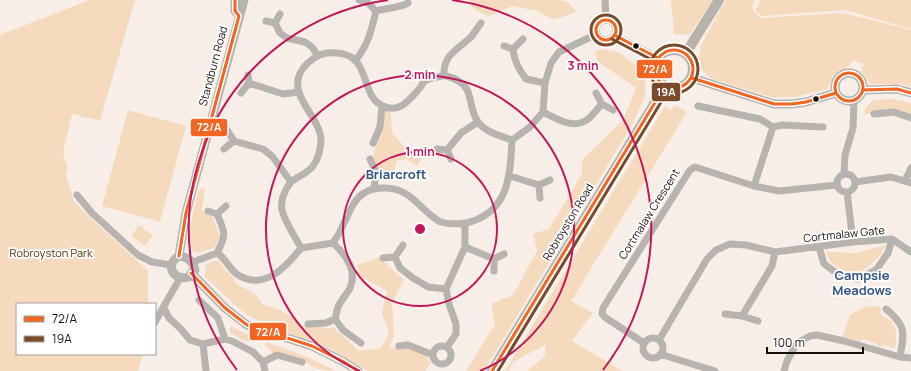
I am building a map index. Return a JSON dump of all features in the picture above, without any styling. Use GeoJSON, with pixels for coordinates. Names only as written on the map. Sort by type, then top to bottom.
{"type":"FeatureCollection","features":[{"type":"Feature","properties":{"kind":"main road"},"geometry":{"type":"LineString","coordinates":[[686,53],[719,0]]}},
{"type":"Feature","properties":{"kind":"main road"},"geometry":{"type":"LineString","coordinates":[[677,49],[686,53],[691,58],[694,67],[692,78],[685,86],[674,89],[665,86],[658,80],[654,69],[658,58],[665,52],[677,49]]}},
{"type":"Feature","properties":{"kind":"main road","name":"Robroyston Road"},"geometry":{"type":"LineString","coordinates":[[492,371],[665,86]]}},
{"type":"Feature","properties":{"kind":"street","name":"Standburn Road"},"geometry":{"type":"LineString","coordinates":[[179,256],[186,213],[239,16],[235,11],[235,0]]}},
{"type":"Feature","properties":{"kind":"street"},"geometry":{"type":"LineString","coordinates":[[239,16],[244,0]]}},
{"type":"Feature","properties":{"kind":"street"},"geometry":{"type":"LineString","coordinates":[[359,0],[368,3],[376,11]]}},
{"type":"Feature","properties":{"kind":"street"},"geometry":{"type":"LineString","coordinates":[[605,0],[606,20]]}},
{"type":"Feature","properties":{"kind":"street"},"geometry":{"type":"LineString","coordinates":[[376,11],[401,6],[408,3]]}},
{"type":"Feature","properties":{"kind":"street"},"geometry":{"type":"LineString","coordinates":[[356,60],[369,40],[376,11]]}},
{"type":"Feature","properties":{"kind":"street"},"geometry":{"type":"LineString","coordinates":[[275,23],[280,14]]}},
{"type":"Feature","properties":{"kind":"street"},"geometry":{"type":"LineString","coordinates":[[266,21],[275,23]]}},
{"type":"Feature","properties":{"kind":"street"},"geometry":{"type":"LineString","coordinates":[[602,21],[610,21],[615,26],[616,32],[610,39],[606,40],[597,34],[598,25],[602,21]]}},
{"type":"Feature","properties":{"kind":"street"},"geometry":{"type":"LineString","coordinates":[[275,23],[280,33],[287,38],[305,42],[318,56]]}},
{"type":"Feature","properties":{"kind":"street"},"geometry":{"type":"LineString","coordinates":[[444,75],[444,69],[450,55],[472,36],[480,23]]}},
{"type":"Feature","properties":{"kind":"street"},"geometry":{"type":"LineString","coordinates":[[512,140],[530,127],[543,112],[545,83],[550,63],[559,52],[597,34]]}},
{"type":"Feature","properties":{"kind":"street"},"geometry":{"type":"LineString","coordinates":[[614,35],[658,58]]}},
{"type":"Feature","properties":{"kind":"street"},"geometry":{"type":"LineString","coordinates":[[523,39],[514,49],[514,57],[520,70],[526,79],[545,83]]}},
{"type":"Feature","properties":{"kind":"street"},"geometry":{"type":"LineString","coordinates":[[504,46],[514,49]]}},
{"type":"Feature","properties":{"kind":"street"},"geometry":{"type":"LineString","coordinates":[[301,248],[282,209],[283,195],[291,182],[306,173],[313,166],[320,154],[321,138],[315,121],[299,92],[298,79],[305,64],[318,56],[328,52],[343,53],[356,60],[364,74],[371,95],[382,106],[394,108],[405,105],[425,81],[444,75],[460,81],[469,93],[478,122],[492,133],[512,140]]}},
{"type":"Feature","properties":{"kind":"street"},"geometry":{"type":"LineString","coordinates":[[851,72],[861,78],[863,82],[863,90],[861,96],[854,101],[847,102],[836,93],[835,86],[842,74],[851,72]]}},
{"type":"Feature","properties":{"kind":"street"},"geometry":{"type":"LineString","coordinates":[[241,93],[249,83],[248,75]]}},
{"type":"Feature","properties":{"kind":"street"},"geometry":{"type":"LineString","coordinates":[[692,78],[774,104],[806,102],[836,93]]}},
{"type":"Feature","properties":{"kind":"street"},"geometry":{"type":"LineString","coordinates":[[249,83],[283,94],[299,92]]}},
{"type":"Feature","properties":{"kind":"street"},"geometry":{"type":"LineString","coordinates":[[863,90],[896,89],[911,93]]}},
{"type":"Feature","properties":{"kind":"street"},"geometry":{"type":"LineString","coordinates":[[596,93],[602,104],[613,110]]}},
{"type":"Feature","properties":{"kind":"street"},"geometry":{"type":"LineString","coordinates":[[844,174],[845,155],[853,128],[854,101]]}},
{"type":"Feature","properties":{"kind":"street"},"geometry":{"type":"LineString","coordinates":[[543,112],[560,120],[575,124],[588,119],[602,104]]}},
{"type":"Feature","properties":{"kind":"street"},"geometry":{"type":"LineString","coordinates":[[373,143],[380,127],[382,106]]}},
{"type":"Feature","properties":{"kind":"street"},"geometry":{"type":"LineString","coordinates":[[698,106],[760,119],[773,127],[782,125],[823,127]]}},
{"type":"Feature","properties":{"kind":"street"},"geometry":{"type":"LineString","coordinates":[[874,114],[894,112],[911,118]]}},
{"type":"Feature","properties":{"kind":"street"},"geometry":{"type":"LineString","coordinates":[[447,150],[461,133],[478,122]]}},
{"type":"Feature","properties":{"kind":"street"},"geometry":{"type":"LineString","coordinates":[[754,186],[773,127]]}},
{"type":"Feature","properties":{"kind":"street"},"geometry":{"type":"LineString","coordinates":[[227,130],[234,141],[262,149],[272,156],[291,182]]}},
{"type":"Feature","properties":{"kind":"street"},"geometry":{"type":"LineString","coordinates":[[333,243],[342,228],[352,205],[363,194],[374,188],[394,188],[412,198],[441,222],[465,224],[481,219],[496,208],[505,194],[510,176],[512,140]]}},
{"type":"Feature","properties":{"kind":"street"},"geometry":{"type":"LineString","coordinates":[[224,149],[234,141]]}},
{"type":"Feature","properties":{"kind":"street"},"geometry":{"type":"LineString","coordinates":[[437,149],[447,150]]}},
{"type":"Feature","properties":{"kind":"street"},"geometry":{"type":"LineString","coordinates":[[447,150],[451,159]]}},
{"type":"Feature","properties":{"kind":"street"},"geometry":{"type":"LineString","coordinates":[[370,159],[376,172],[374,188]]}},
{"type":"Feature","properties":{"kind":"street","name":"Cortmalaw Crescent"},"geometry":{"type":"LineString","coordinates":[[644,343],[602,314],[604,308],[690,170],[696,167],[754,186],[779,191],[837,185]]}},
{"type":"Feature","properties":{"kind":"street"},"geometry":{"type":"LineString","coordinates":[[855,182],[891,177],[908,182],[911,168]]}},
{"type":"Feature","properties":{"kind":"street"},"geometry":{"type":"LineString","coordinates":[[844,174],[853,176],[855,182],[852,190],[847,192],[842,191],[837,185],[838,179],[844,174]]}},
{"type":"Feature","properties":{"kind":"street"},"geometry":{"type":"LineString","coordinates":[[510,176],[539,185],[550,180]]}},
{"type":"Feature","properties":{"kind":"street"},"geometry":{"type":"LineString","coordinates":[[539,185],[540,198]]}},
{"type":"Feature","properties":{"kind":"street"},"geometry":{"type":"LineString","coordinates":[[847,192],[853,242]]}},
{"type":"Feature","properties":{"kind":"street"},"geometry":{"type":"LineString","coordinates":[[77,195],[92,213],[138,256],[152,262],[171,265]]}},
{"type":"Feature","properties":{"kind":"street"},"geometry":{"type":"LineString","coordinates":[[217,214],[226,206]]}},
{"type":"Feature","properties":{"kind":"street"},"geometry":{"type":"LineString","coordinates":[[193,262],[217,253],[224,239],[223,229],[217,214],[208,211]]}},
{"type":"Feature","properties":{"kind":"street"},"geometry":{"type":"LineString","coordinates":[[447,347],[456,334],[456,324],[449,304],[446,289],[465,247],[465,224]]}},
{"type":"Feature","properties":{"kind":"street"},"geometry":{"type":"LineString","coordinates":[[819,247],[824,264],[842,277],[858,279],[876,270],[888,253],[892,239]]}},
{"type":"Feature","properties":{"kind":"street","name":"Cortmalaw Gate"},"geometry":{"type":"LineString","coordinates":[[775,252],[853,242],[892,239],[911,252]]}},
{"type":"Feature","properties":{"kind":"street"},"geometry":{"type":"LineString","coordinates":[[217,253],[221,255],[227,265],[238,275],[250,279],[262,280],[276,274],[301,248],[333,243]]}},
{"type":"Feature","properties":{"kind":"street"},"geometry":{"type":"LineString","coordinates":[[333,243],[344,254],[352,268],[351,287],[338,306],[336,319],[343,330],[361,343]]}},
{"type":"Feature","properties":{"kind":"street"},"geometry":{"type":"LineString","coordinates":[[659,340],[707,259],[716,250],[730,244],[746,245],[775,252],[772,266],[742,316]]}},
{"type":"Feature","properties":{"kind":"street"},"geometry":{"type":"LineString","coordinates":[[383,258],[395,257],[403,246]]}},
{"type":"Feature","properties":{"kind":"street"},"geometry":{"type":"LineString","coordinates":[[465,247],[494,259],[504,254]]}},
{"type":"Feature","properties":{"kind":"street"},"geometry":{"type":"LineString","coordinates":[[179,256],[185,257],[193,262],[195,270],[187,278],[175,276],[171,270],[171,265],[174,259],[179,256]]}},
{"type":"Feature","properties":{"kind":"street"},"geometry":{"type":"LineString","coordinates":[[395,257],[400,268],[413,278],[428,287],[446,289]]}},
{"type":"Feature","properties":{"kind":"street"},"geometry":{"type":"LineString","coordinates":[[494,259],[494,271]]}},
{"type":"Feature","properties":{"kind":"street"},"geometry":{"type":"LineString","coordinates":[[192,273],[225,308],[247,325],[312,346],[344,362],[358,371]]}},
{"type":"Feature","properties":{"kind":"street"},"geometry":{"type":"LineString","coordinates":[[156,320],[180,278]]}},
{"type":"Feature","properties":{"kind":"street"},"geometry":{"type":"LineString","coordinates":[[198,300],[218,318],[225,339]]}},
{"type":"Feature","properties":{"kind":"street"},"geometry":{"type":"LineString","coordinates":[[164,308],[168,318],[190,340],[203,344],[225,339],[232,341],[253,352],[263,362],[265,371]]}},
{"type":"Feature","properties":{"kind":"street"},"geometry":{"type":"LineString","coordinates":[[886,309],[894,316],[903,330],[900,357]]}},
{"type":"Feature","properties":{"kind":"street"},"geometry":{"type":"LineString","coordinates":[[725,314],[742,316],[758,321]]}},
{"type":"Feature","properties":{"kind":"street"},"geometry":{"type":"LineString","coordinates":[[308,324],[326,323],[336,319]]}},
{"type":"Feature","properties":{"kind":"street"},"geometry":{"type":"LineString","coordinates":[[784,371],[787,361],[797,343],[810,336],[817,335],[900,357],[911,358]]}},
{"type":"Feature","properties":{"kind":"street"},"geometry":{"type":"LineString","coordinates":[[650,338],[656,338],[659,340],[663,348],[660,354],[655,357],[649,356],[643,349],[644,343],[650,338]]}},
{"type":"Feature","properties":{"kind":"street"},"geometry":{"type":"LineString","coordinates":[[203,344],[206,371]]}},
{"type":"Feature","properties":{"kind":"street"},"geometry":{"type":"LineString","coordinates":[[399,346],[408,345],[433,355]]}},
{"type":"Feature","properties":{"kind":"street"},"geometry":{"type":"LineString","coordinates":[[440,346],[447,347],[451,357],[447,363],[438,363],[433,359],[436,348],[440,346]]}},
{"type":"Feature","properties":{"kind":"street"},"geometry":{"type":"LineString","coordinates":[[660,354],[715,371]]}},
{"type":"Feature","properties":{"kind":"street"},"geometry":{"type":"LineString","coordinates":[[263,362],[277,355],[302,362]]}},
{"type":"Feature","properties":{"kind":"green space","name":"Robroyston Park"},"geometry":{"type":"Polygon","coordinates":[[[89,0],[135,0],[100,121],[72,114],[63,153],[68,169],[66,175],[74,202],[148,271],[148,303],[16,303],[16,355],[143,355],[138,371],[0,371],[0,35],[89,0]]]}},
{"type":"Feature","properties":{"kind":"green space"},"geometry":{"type":"Polygon","coordinates":[[[468,0],[559,0],[569,3],[576,12],[554,20],[537,11],[512,6],[488,17],[473,8],[468,0]]]}},
{"type":"Feature","properties":{"kind":"green space"},"geometry":{"type":"Polygon","coordinates":[[[671,0],[713,0],[689,35],[674,34],[671,0]]]}},
{"type":"Feature","properties":{"kind":"green space"},"geometry":{"type":"Polygon","coordinates":[[[726,0],[755,0],[753,4],[753,11],[761,18],[841,13],[911,30],[911,87],[900,84],[870,84],[861,70],[864,64],[853,60],[849,66],[833,76],[828,89],[795,97],[771,97],[710,78],[702,70],[699,60],[701,45],[726,0]]]}},
{"type":"Feature","properties":{"kind":"green space"},"geometry":{"type":"Polygon","coordinates":[[[761,0],[911,0],[911,29],[845,10],[762,16],[755,11],[761,0]]]}},
{"type":"Feature","properties":{"kind":"green space"},"geometry":{"type":"Polygon","coordinates":[[[602,49],[620,53],[635,65],[645,79],[645,96],[633,123],[484,371],[466,371],[495,324],[491,304],[513,295],[537,251],[533,234],[549,229],[582,174],[582,160],[624,119],[636,88],[597,61],[595,51],[602,49]]]}},
{"type":"Feature","properties":{"kind":"green space"},"geometry":{"type":"Polygon","coordinates":[[[893,99],[911,103],[911,115],[886,109],[864,115],[865,109],[873,100],[893,99]]]}},
{"type":"Feature","properties":{"kind":"green space"},"geometry":{"type":"Polygon","coordinates":[[[675,105],[687,112],[571,301],[593,313],[572,341],[623,371],[527,371],[545,356],[545,345],[513,362],[509,371],[505,371],[665,106],[670,110],[675,105]]]}},
{"type":"Feature","properties":{"kind":"green space"},"geometry":{"type":"Polygon","coordinates":[[[385,109],[391,113],[392,133],[409,151],[429,149],[417,166],[406,159],[397,161],[393,177],[379,176],[373,157],[385,109]]]}},
{"type":"Feature","properties":{"kind":"green space"},"geometry":{"type":"Polygon","coordinates":[[[128,110],[186,126],[160,222],[102,206],[128,110]]]}},
{"type":"Feature","properties":{"kind":"green space"},"geometry":{"type":"Polygon","coordinates":[[[205,188],[202,210],[213,218],[220,237],[214,248],[198,253],[192,251],[190,244],[190,229],[199,189],[205,188]]]}},
{"type":"Feature","properties":{"kind":"green space"},"geometry":{"type":"Polygon","coordinates":[[[139,225],[153,235],[145,246],[131,236],[139,225]]]}},
{"type":"Feature","properties":{"kind":"green space"},"geometry":{"type":"Polygon","coordinates":[[[886,245],[875,261],[859,273],[843,270],[835,266],[828,258],[826,252],[855,253],[886,245]]]}},
{"type":"Feature","properties":{"kind":"green space"},"geometry":{"type":"Polygon","coordinates":[[[379,257],[404,280],[392,302],[394,336],[389,348],[413,350],[423,354],[431,363],[425,371],[368,371],[328,348],[273,327],[245,314],[205,277],[205,266],[212,261],[219,261],[236,284],[254,293],[263,305],[285,312],[303,326],[320,326],[324,329],[333,327],[358,350],[380,349],[389,334],[382,313],[387,291],[360,276],[357,265],[379,257]]]}},
{"type":"Feature","properties":{"kind":"green space"},"geometry":{"type":"Polygon","coordinates":[[[865,307],[880,307],[881,315],[891,321],[895,328],[895,348],[883,345],[879,347],[877,344],[863,339],[861,342],[842,337],[850,315],[865,307]]]}},
{"type":"Feature","properties":{"kind":"green space"},"geometry":{"type":"Polygon","coordinates":[[[231,326],[255,339],[253,342],[242,340],[229,332],[231,326]]]}},
{"type":"Feature","properties":{"kind":"green space"},"geometry":{"type":"Polygon","coordinates":[[[266,342],[305,356],[336,371],[316,368],[308,364],[300,357],[273,353],[265,346],[266,342]]]}},
{"type":"Feature","properties":{"kind":"transit line","name":"72/A"},"geometry":{"type":"LineString","coordinates":[[179,256],[186,213],[239,16],[235,11],[235,0]]}},
{"type":"Feature","properties":{"kind":"transit line","name":"19A"},"geometry":{"type":"LineString","coordinates":[[606,15],[616,20],[621,30],[616,40],[606,45],[596,40],[591,30],[596,20],[606,15]]}},
{"type":"Feature","properties":{"kind":"transit line","name":"72/A"},"geometry":{"type":"LineString","coordinates":[[606,20],[613,23],[616,30],[613,37],[606,40],[599,37],[596,30],[599,23],[606,20]]}},
{"type":"Feature","properties":{"kind":"transit line","name":"72/A"},"geometry":{"type":"LineString","coordinates":[[614,35],[658,58]]}},
{"type":"Feature","properties":{"kind":"transit line","name":"19A"},"geometry":{"type":"LineString","coordinates":[[612,39],[656,62]]}},
{"type":"Feature","properties":{"kind":"transit line","name":"19A"},"geometry":{"type":"LineString","coordinates":[[669,45],[679,45],[688,49],[694,55],[697,60],[698,69],[697,78],[688,89],[679,93],[669,93],[660,89],[654,83],[650,74],[650,64],[654,55],[660,49],[669,45]]}},
{"type":"Feature","properties":{"kind":"transit line","name":"72/A"},"geometry":{"type":"LineString","coordinates":[[670,50],[678,50],[688,55],[692,62],[693,69],[692,76],[688,83],[678,88],[670,88],[660,83],[658,80],[655,73],[655,65],[660,55],[663,53],[670,50]]}},
{"type":"Feature","properties":{"kind":"transit line","name":"72/A"},"geometry":{"type":"LineString","coordinates":[[849,73],[859,77],[863,87],[859,97],[849,101],[839,97],[835,87],[839,77],[849,73]]}},
{"type":"Feature","properties":{"kind":"transit line","name":"72/A"},"geometry":{"type":"LineString","coordinates":[[692,78],[774,104],[806,102],[836,93]]}},
{"type":"Feature","properties":{"kind":"transit line","name":"72/A"},"geometry":{"type":"LineString","coordinates":[[492,371],[665,86]]}},
{"type":"Feature","properties":{"kind":"transit line","name":"19A"},"geometry":{"type":"LineString","coordinates":[[498,371],[669,89]]}},
{"type":"Feature","properties":{"kind":"transit line","name":"72/A"},"geometry":{"type":"LineString","coordinates":[[863,90],[897,89],[911,93]]}},
{"type":"Feature","properties":{"kind":"transit line","name":"72/A"},"geometry":{"type":"LineString","coordinates":[[191,273],[225,308],[247,325],[312,346],[344,362],[358,371]]}},
{"type":"Feature","properties":{"kind":"district","name":"Briarcroft"},"geometry":{"type":"Point","coordinates":[396,174]}},
{"type":"Feature","properties":{"kind":"district","name":"Campsie Meadows"},"geometry":{"type":"Point","coordinates":[862,282]}}]}
